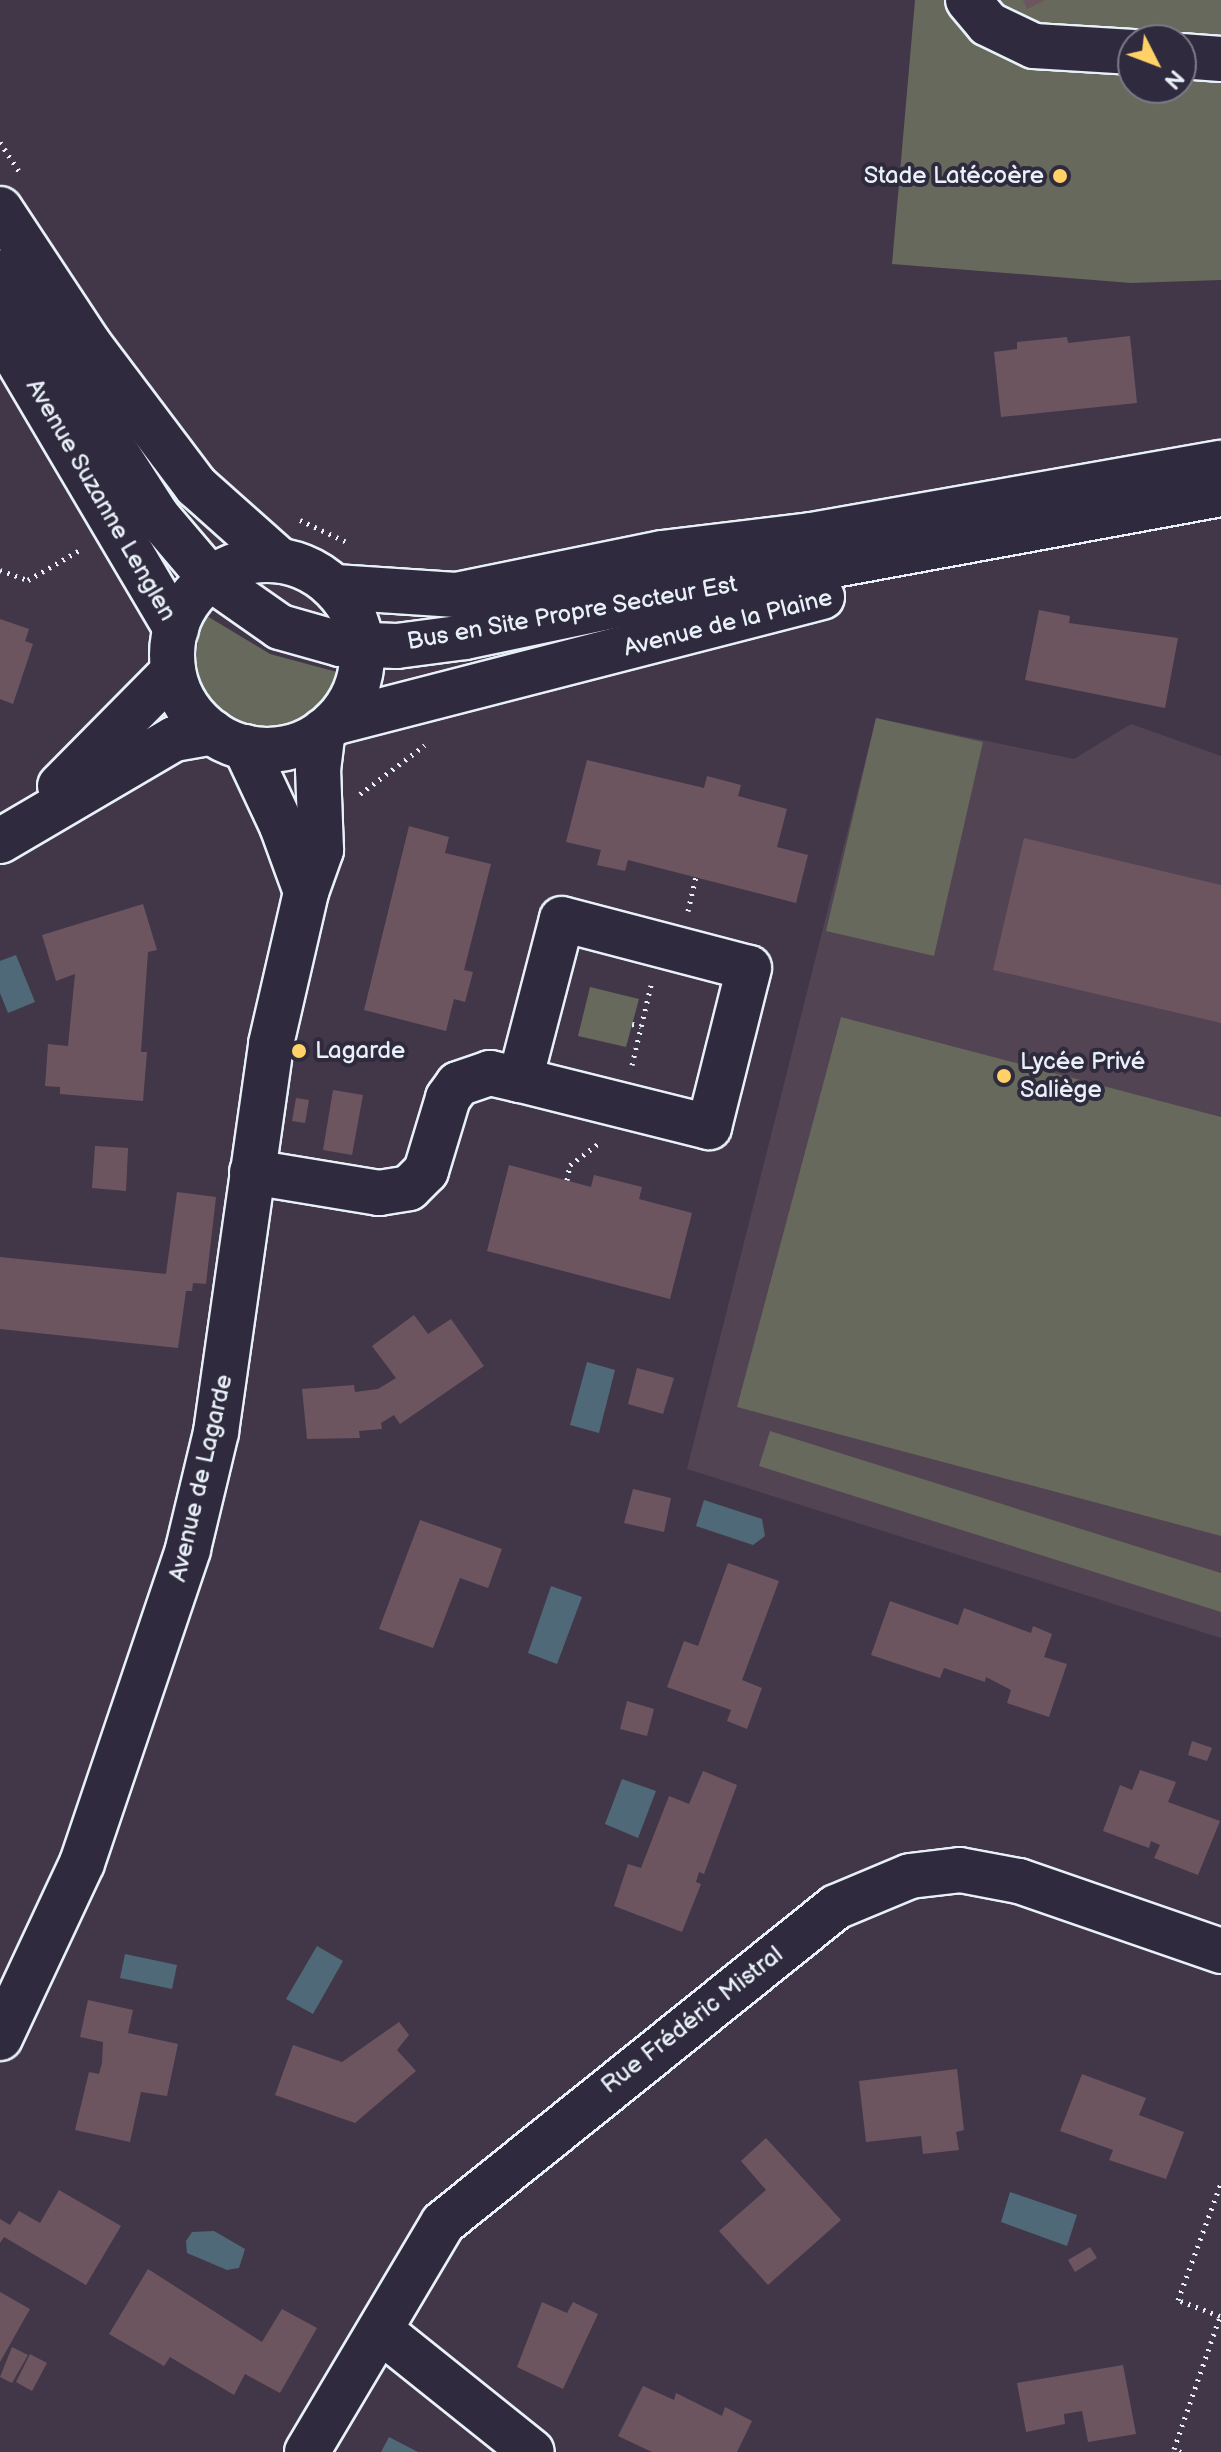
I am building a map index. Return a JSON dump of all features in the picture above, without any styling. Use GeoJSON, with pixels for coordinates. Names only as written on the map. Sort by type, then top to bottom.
{"type":"FeatureCollection","features":[{"type":"Feature","properties":{"kind":"street"},"geometry":{"type":"LineString","coordinates":[[968,0],[988,24],[1034,46],[1117,51]]}},
{"type":"Feature","properties":{"kind":"street"},"geometry":{"type":"LineString","coordinates":[[1197,57],[1221,59]]}},
{"type":"Feature","properties":{"kind":"street"},"geometry":{"type":"LineString","coordinates":[[0,209],[89,344],[196,486],[279,560]]}},
{"type":"Feature","properties":{"kind":"street","name":"Bus en Site Propre Secteur Est"},"geometry":{"type":"LineString","coordinates":[[0,272],[158,517],[210,578],[280,627],[362,646],[465,637],[1221,494]]}},
{"type":"Feature","properties":{"kind":"street","name":"Avenue Suzanne Lenglen"},"geometry":{"type":"LineString","coordinates":[[0,330],[176,629]]}},
{"type":"Feature","properties":{"kind":"street"},"geometry":{"type":"LineString","coordinates":[[335,587],[456,595],[662,553],[811,535],[1221,463]]}},
{"type":"Feature","properties":{"kind":"street","name":"Avenue de la Plaine"},"geometry":{"type":"LineString","coordinates":[[228,740],[286,748],[328,727],[646,645],[771,606],[1221,524]]}},
{"type":"Feature","properties":{"kind":"street"},"geometry":{"type":"LineString","coordinates":[[306,892],[282,826],[228,740],[191,712],[173,672],[176,629],[187,603],[210,578],[254,560],[279,560],[313,571],[335,587],[358,624],[362,646],[358,680],[328,727]]}},
{"type":"Feature","properties":{"kind":"street"},"geometry":{"type":"LineString","coordinates":[[12,834],[173,672]]}},
{"type":"Feature","properties":{"kind":"street","name":"Avenue de Lagarde"},"geometry":{"type":"LineString","coordinates":[[3,2023],[82,1863],[188,1549],[216,1432],[271,1044],[306,892],[321,850],[318,770],[328,727]]}},
{"type":"Feature","properties":{"kind":"street"},"geometry":{"type":"LineString","coordinates":[[12,834],[174,739],[228,740]]}},
{"type":"Feature","properties":{"kind":"street"},"geometry":{"type":"LineString","coordinates":[[252,1172],[379,1193],[409,1188],[426,1171],[448,1098],[458,1084],[490,1073],[709,1127],[749,968],[562,919],[520,1080]]}},
{"type":"Feature","properties":{"kind":"street","name":"Rue Frédéric Mistral"},"geometry":{"type":"LineString","coordinates":[[307,2452],[443,2223],[472,2194],[836,1907],[877,1887],[960,1870],[1019,1881],[1221,1951]]}},
{"type":"Feature","properties":{"kind":"street"},"geometry":{"type":"LineString","coordinates":[[381,2331],[532,2452]]}},
{"type":"Feature","properties":{"kind":"path"},"geometry":{"type":"LineString","coordinates":[[0,570],[28,580],[84,548]]}},
{"type":"Feature","properties":{"kind":"path"},"geometry":{"type":"LineString","coordinates":[[350,801],[433,739]]}},
{"type":"Feature","properties":{"kind":"path"},"geometry":{"type":"LineString","coordinates":[[567,1180],[570,1165],[599,1146],[616,1104],[625,1091],[658,959],[682,935],[696,877]]}},
{"type":"Feature","properties":{"kind":"path"},"geometry":{"type":"LineString","coordinates":[[632,1024],[641,1026]]}},
{"type":"Feature","properties":{"kind":"path"},"geometry":{"type":"LineString","coordinates":[[1181,2452],[1174,2449],[1220,2316],[1178,2300],[1221,2183]]}},
{"type":"Feature","properties":{"kind":"shaded area","name":"Lycée Privé Saliège"},"geometry":{"type":"Polygon","coordinates":[[[876,718],[1074,759],[1131,724],[1221,756],[1221,1638],[687,1469],[876,718]]]}},
{"type":"Feature","properties":{"kind":"green space","name":"Stade Latécoère"},"geometry":{"type":"Polygon","coordinates":[[[915,0],[1221,0],[1221,280],[1131,283],[892,264],[915,0]]]}},
{"type":"Feature","properties":{"kind":"green space"},"geometry":{"type":"Polygon","coordinates":[[[207,616],[270,654],[337,672],[327,697],[310,715],[278,729],[251,728],[224,716],[202,691],[195,667],[199,631],[207,616]]]}},
{"type":"Feature","properties":{"kind":"green space"},"geometry":{"type":"Polygon","coordinates":[[[876,718],[983,742],[934,956],[826,931],[876,718]]]}},
{"type":"Feature","properties":{"kind":"green space"},"geometry":{"type":"Polygon","coordinates":[[[590,987],[639,999],[626,1047],[578,1036],[590,987]]]}},
{"type":"Feature","properties":{"kind":"green space"},"geometry":{"type":"Polygon","coordinates":[[[841,1017],[1221,1117],[1221,1536],[737,1407],[841,1017]]]}},
{"type":"Feature","properties":{"kind":"green space"},"geometry":{"type":"Polygon","coordinates":[[[770,1431],[1221,1573],[1221,1612],[759,1466],[770,1431]]]}},
{"type":"Feature","properties":{"kind":"water"},"geometry":{"type":"Polygon","coordinates":[[[16,955],[35,1002],[8,1013],[0,993],[0,961],[16,955]]]}},
{"type":"Feature","properties":{"kind":"water"},"geometry":{"type":"Polygon","coordinates":[[[587,1362],[615,1370],[599,1433],[570,1425],[587,1362]]]}},
{"type":"Feature","properties":{"kind":"water"},"geometry":{"type":"Polygon","coordinates":[[[704,1500],[762,1519],[765,1536],[753,1545],[696,1526],[704,1500]]]}},
{"type":"Feature","properties":{"kind":"water"},"geometry":{"type":"Polygon","coordinates":[[[551,1586],[582,1597],[557,1664],[528,1653],[551,1586]]]}},
{"type":"Feature","properties":{"kind":"water"},"geometry":{"type":"Polygon","coordinates":[[[622,1779],[656,1791],[638,1838],[605,1824],[622,1779]]]}},
{"type":"Feature","properties":{"kind":"water"},"geometry":{"type":"Polygon","coordinates":[[[317,1946],[343,1961],[313,2014],[286,1999],[317,1946]]]}},
{"type":"Feature","properties":{"kind":"water"},"geometry":{"type":"Polygon","coordinates":[[[125,1954],[177,1965],[172,1989],[120,1978],[125,1954]]]}},
{"type":"Feature","properties":{"kind":"water"},"geometry":{"type":"Polygon","coordinates":[[[1010,2192],[1077,2215],[1067,2246],[1001,2222],[1010,2192]]]}},
{"type":"Feature","properties":{"kind":"water"},"geometry":{"type":"Polygon","coordinates":[[[214,2231],[245,2249],[239,2268],[227,2270],[187,2253],[186,2241],[192,2232],[214,2231]]]}},
{"type":"Feature","properties":{"kind":"water"},"geometry":{"type":"Polygon","coordinates":[[[389,2437],[418,2452],[381,2452],[389,2437]]]}},
{"type":"Feature","properties":{"kind":"building"},"geometry":{"type":"Polygon","coordinates":[[[1023,0],[1045,0],[1027,9],[1023,0]]]}},
{"type":"Feature","properties":{"kind":"building"},"geometry":{"type":"Polygon","coordinates":[[[1130,336],[1137,403],[1001,417],[994,352],[1017,349],[1017,342],[1067,337],[1068,343],[1130,336]]]}},
{"type":"Feature","properties":{"kind":"building"},"geometry":{"type":"Polygon","coordinates":[[[1039,610],[1070,616],[1069,623],[1178,638],[1165,708],[1025,680],[1039,610]]]}},
{"type":"Feature","properties":{"kind":"building"},"geometry":{"type":"Polygon","coordinates":[[[0,619],[29,629],[25,641],[33,644],[13,704],[0,699],[0,619]]]}},
{"type":"Feature","properties":{"kind":"building"},"geometry":{"type":"Polygon","coordinates":[[[587,760],[704,788],[707,776],[741,785],[738,796],[787,809],[777,847],[808,855],[796,903],[628,860],[625,871],[597,865],[601,850],[566,842],[587,760]]]}},
{"type":"Feature","properties":{"kind":"building"},"geometry":{"type":"Polygon","coordinates":[[[409,826],[449,837],[445,853],[491,864],[464,970],[473,972],[465,1002],[454,999],[446,1031],[364,1010],[409,826]]]}},
{"type":"Feature","properties":{"kind":"building"},"geometry":{"type":"Polygon","coordinates":[[[1024,838],[1221,885],[1221,1023],[993,970],[1024,838]]]}},
{"type":"Feature","properties":{"kind":"building"},"geometry":{"type":"Polygon","coordinates":[[[143,904],[157,950],[148,952],[141,1052],[147,1052],[143,1101],[60,1094],[60,1087],[45,1086],[48,1044],[68,1046],[75,974],[56,981],[42,935],[143,904]]]}},
{"type":"Feature","properties":{"kind":"building"},"geometry":{"type":"Polygon","coordinates":[[[333,1090],[363,1095],[352,1155],[323,1150],[333,1090]]]}},
{"type":"Feature","properties":{"kind":"building"},"geometry":{"type":"Polygon","coordinates":[[[296,1098],[309,1100],[305,1123],[292,1121],[296,1098]]]}},
{"type":"Feature","properties":{"kind":"building"},"geometry":{"type":"Polygon","coordinates":[[[95,1146],[128,1148],[126,1191],[92,1188],[95,1146]]]}},
{"type":"Feature","properties":{"kind":"building"},"geometry":{"type":"Polygon","coordinates":[[[509,1165],[591,1187],[594,1175],[642,1187],[639,1199],[692,1213],[670,1299],[487,1251],[509,1165]]]}},
{"type":"Feature","properties":{"kind":"building"},"geometry":{"type":"Polygon","coordinates":[[[177,1192],[216,1197],[206,1284],[193,1283],[192,1291],[186,1291],[178,1348],[0,1329],[0,1257],[166,1274],[177,1192]]]}},
{"type":"Feature","properties":{"kind":"building"},"geometry":{"type":"Polygon","coordinates":[[[414,1315],[428,1334],[451,1319],[484,1366],[400,1424],[394,1415],[381,1423],[382,1429],[359,1431],[360,1438],[307,1439],[302,1389],[354,1385],[355,1392],[378,1389],[396,1378],[372,1346],[414,1315]]]}},
{"type":"Feature","properties":{"kind":"building"},"geometry":{"type":"Polygon","coordinates":[[[637,1368],[674,1378],[663,1414],[628,1404],[637,1368]]]}},
{"type":"Feature","properties":{"kind":"building"},"geometry":{"type":"Polygon","coordinates":[[[633,1489],[671,1498],[664,1532],[624,1523],[633,1489]]]}},
{"type":"Feature","properties":{"kind":"building"},"geometry":{"type":"Polygon","coordinates":[[[420,1520],[502,1549],[488,1588],[460,1578],[433,1648],[379,1629],[420,1520]]]}},
{"type":"Feature","properties":{"kind":"building"},"geometry":{"type":"Polygon","coordinates":[[[728,1563],[779,1581],[742,1680],[762,1688],[747,1729],[727,1721],[731,1710],[667,1687],[684,1641],[698,1646],[728,1563]]]}},
{"type":"Feature","properties":{"kind":"building"},"geometry":{"type":"Polygon","coordinates":[[[890,1601],[958,1625],[964,1608],[1031,1633],[1033,1626],[1052,1634],[1044,1657],[1067,1664],[1049,1717],[1007,1703],[1011,1690],[986,1677],[985,1682],[944,1668],[940,1678],[871,1655],[890,1601]]]}},
{"type":"Feature","properties":{"kind":"building"},"geometry":{"type":"Polygon","coordinates":[[[627,1701],[654,1709],[647,1736],[620,1729],[627,1701]]]}},
{"type":"Feature","properties":{"kind":"building"},"geometry":{"type":"Polygon","coordinates":[[[1192,1741],[1212,1748],[1207,1761],[1188,1755],[1192,1741]]]}},
{"type":"Feature","properties":{"kind":"building"},"geometry":{"type":"Polygon","coordinates":[[[1140,1770],[1176,1782],[1168,1802],[1220,1821],[1198,1875],[1154,1858],[1160,1845],[1151,1841],[1149,1848],[1103,1831],[1120,1785],[1132,1790],[1140,1770]]]}},
{"type":"Feature","properties":{"kind":"building"},"geometry":{"type":"Polygon","coordinates":[[[703,1771],[737,1785],[704,1874],[699,1872],[696,1882],[701,1884],[682,1932],[614,1906],[628,1864],[641,1868],[669,1796],[689,1804],[703,1771]]]}},
{"type":"Feature","properties":{"kind":"building"},"geometry":{"type":"Polygon","coordinates":[[[88,2000],[133,2010],[128,2033],[178,2044],[167,2096],[141,2092],[130,2142],[75,2130],[89,2072],[99,2074],[102,2063],[103,2042],[80,2037],[88,2000]]]}},
{"type":"Feature","properties":{"kind":"building"},"geometry":{"type":"Polygon","coordinates":[[[399,2022],[409,2035],[397,2050],[416,2071],[355,2123],[275,2095],[293,2045],[342,2062],[399,2022]]]}},
{"type":"Feature","properties":{"kind":"building"},"geometry":{"type":"Polygon","coordinates":[[[957,2069],[964,2130],[956,2132],[959,2150],[923,2154],[921,2136],[866,2142],[859,2081],[957,2069]]]}},
{"type":"Feature","properties":{"kind":"building"},"geometry":{"type":"Polygon","coordinates":[[[1082,2074],[1146,2098],[1139,2115],[1184,2132],[1166,2179],[1109,2160],[1113,2150],[1060,2131],[1082,2074]]]}},
{"type":"Feature","properties":{"kind":"building"},"geometry":{"type":"Polygon","coordinates":[[[766,2138],[841,2220],[768,2285],[719,2231],[766,2190],[741,2161],[766,2138]]]}},
{"type":"Feature","properties":{"kind":"building"},"geometry":{"type":"Polygon","coordinates":[[[59,2190],[121,2226],[86,2285],[4,2237],[0,2243],[0,2219],[10,2225],[19,2211],[40,2223],[59,2190]]]}},
{"type":"Feature","properties":{"kind":"building"},"geometry":{"type":"Polygon","coordinates":[[[1090,2247],[1097,2258],[1075,2272],[1068,2260],[1090,2247]]]}},
{"type":"Feature","properties":{"kind":"building"},"geometry":{"type":"Polygon","coordinates":[[[148,2269],[262,2342],[282,2309],[317,2328],[280,2393],[245,2374],[234,2395],[170,2357],[164,2366],[109,2334],[148,2269]]]}},
{"type":"Feature","properties":{"kind":"building"},"geometry":{"type":"Polygon","coordinates":[[[0,2292],[30,2309],[0,2362],[0,2292]]]}},
{"type":"Feature","properties":{"kind":"building"},"geometry":{"type":"Polygon","coordinates":[[[542,2302],[567,2313],[573,2302],[598,2314],[563,2389],[517,2367],[542,2302]]]}},
{"type":"Feature","properties":{"kind":"building"},"geometry":{"type":"Polygon","coordinates":[[[12,2347],[28,2355],[12,2383],[0,2377],[12,2347]]]}},
{"type":"Feature","properties":{"kind":"building"},"geometry":{"type":"Polygon","coordinates":[[[30,2354],[47,2363],[32,2391],[16,2382],[30,2354]]]}},
{"type":"Feature","properties":{"kind":"building"},"geometry":{"type":"Polygon","coordinates":[[[1123,2365],[1136,2434],[1088,2442],[1082,2411],[1064,2414],[1065,2424],[1026,2432],[1017,2383],[1123,2365]]]}},
{"type":"Feature","properties":{"kind":"building"},"geometry":{"type":"Polygon","coordinates":[[[643,2386],[674,2400],[676,2393],[722,2416],[725,2407],[752,2421],[737,2452],[652,2452],[618,2436],[643,2386]]]}},
{"type":"Feature","properties":{"kind":"place","name":"Stade Latécoère"},"geometry":{"type":"Point","coordinates":[1060,176]}},
{"type":"Feature","properties":{"kind":"place","name":"Lagarde"},"geometry":{"type":"Point","coordinates":[299,1051]}},
{"type":"Feature","properties":{"kind":"place","name":"Lycée Privé Saliège"},"geometry":{"type":"Point","coordinates":[1004,1076]}}]}
